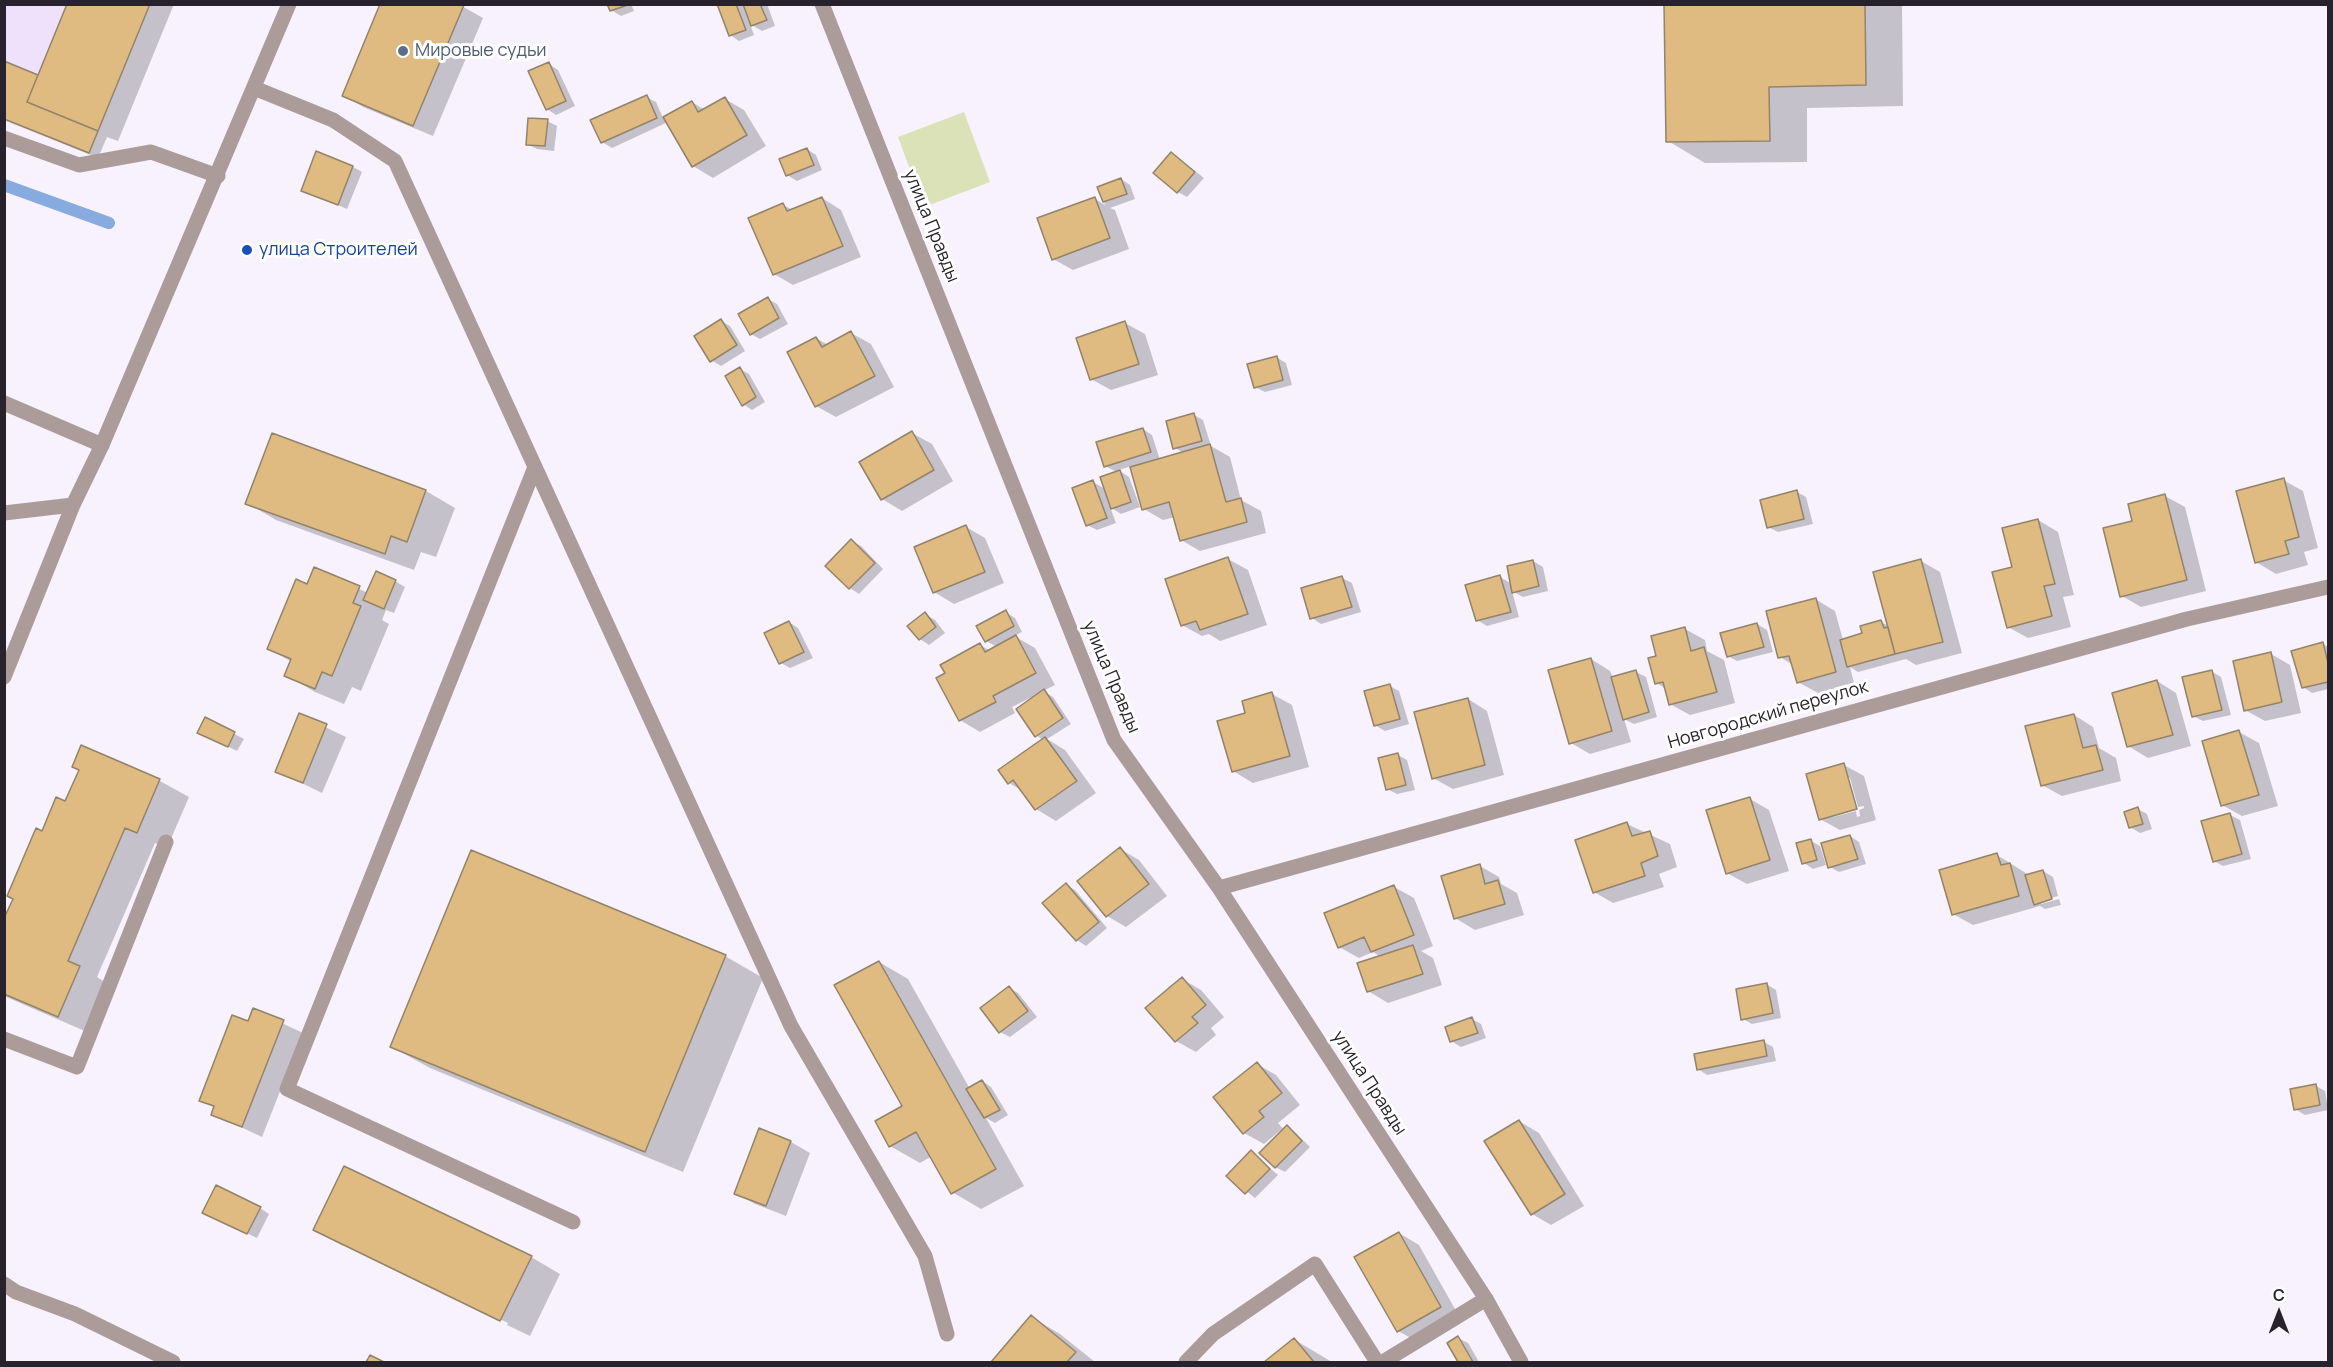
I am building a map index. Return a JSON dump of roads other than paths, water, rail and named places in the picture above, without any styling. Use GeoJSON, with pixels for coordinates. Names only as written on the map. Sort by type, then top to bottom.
{"type":"FeatureCollection","features":[{"type":"Feature","properties":{"kind":"street"},"geometry":{"type":"LineString","coordinates":[[4,677],[73,506],[102,445],[218,176],[289,4]]}},
{"type":"Feature","properties":{"kind":"street","name":"улица Правды"},"geometry":{"type":"LineString","coordinates":[[822,4],[1114,740],[1220,888],[1486,1299],[1521,1362]]}},
{"type":"Feature","properties":{"kind":"street"},"geometry":{"type":"LineString","coordinates":[[254,88],[333,120],[395,161],[791,1026],[925,1256],[947,1334]]}},
{"type":"Feature","properties":{"kind":"street"},"geometry":{"type":"LineString","coordinates":[[4,138],[79,165],[151,152],[218,176]]}},
{"type":"Feature","properties":{"kind":"street"},"geometry":{"type":"LineString","coordinates":[[4,403],[102,445]]}},
{"type":"Feature","properties":{"kind":"street"},"geometry":{"type":"LineString","coordinates":[[535,467],[287,1089],[573,1222]]}},
{"type":"Feature","properties":{"kind":"street"},"geometry":{"type":"LineString","coordinates":[[4,513],[73,506]]}},
{"type":"Feature","properties":{"kind":"street","name":"Новгородский переулок"},"geometry":{"type":"LineString","coordinates":[[1220,888],[2187,619],[2328,587]]}},
{"type":"Feature","properties":{"kind":"street"},"geometry":{"type":"LineString","coordinates":[[4,1039],[77,1067],[166,842]]}},
{"type":"Feature","properties":{"kind":"street"},"geometry":{"type":"LineString","coordinates":[[1186,1362],[1213,1334],[1315,1264],[1377,1362]]}},
{"type":"Feature","properties":{"kind":"street"},"geometry":{"type":"LineString","coordinates":[[4,1284],[16,1292],[75,1314],[173,1362]]}},
{"type":"Feature","properties":{"kind":"street"},"geometry":{"type":"LineString","coordinates":[[1383,1362],[1486,1299]]}},
{"type":"Feature","properties":{"kind":"waterway"},"geometry":{"type":"LineString","coordinates":[[4,185],[109,223]]}},
{"type":"Feature","properties":{"kind":"place","name":"Мировые судьи"},"geometry":{"type":"Point","coordinates":[403,51]}},
{"type":"Feature","properties":{"kind":"place","name":"улица Строителей"},"geometry":{"type":"Point","coordinates":[247,250]}}]}
